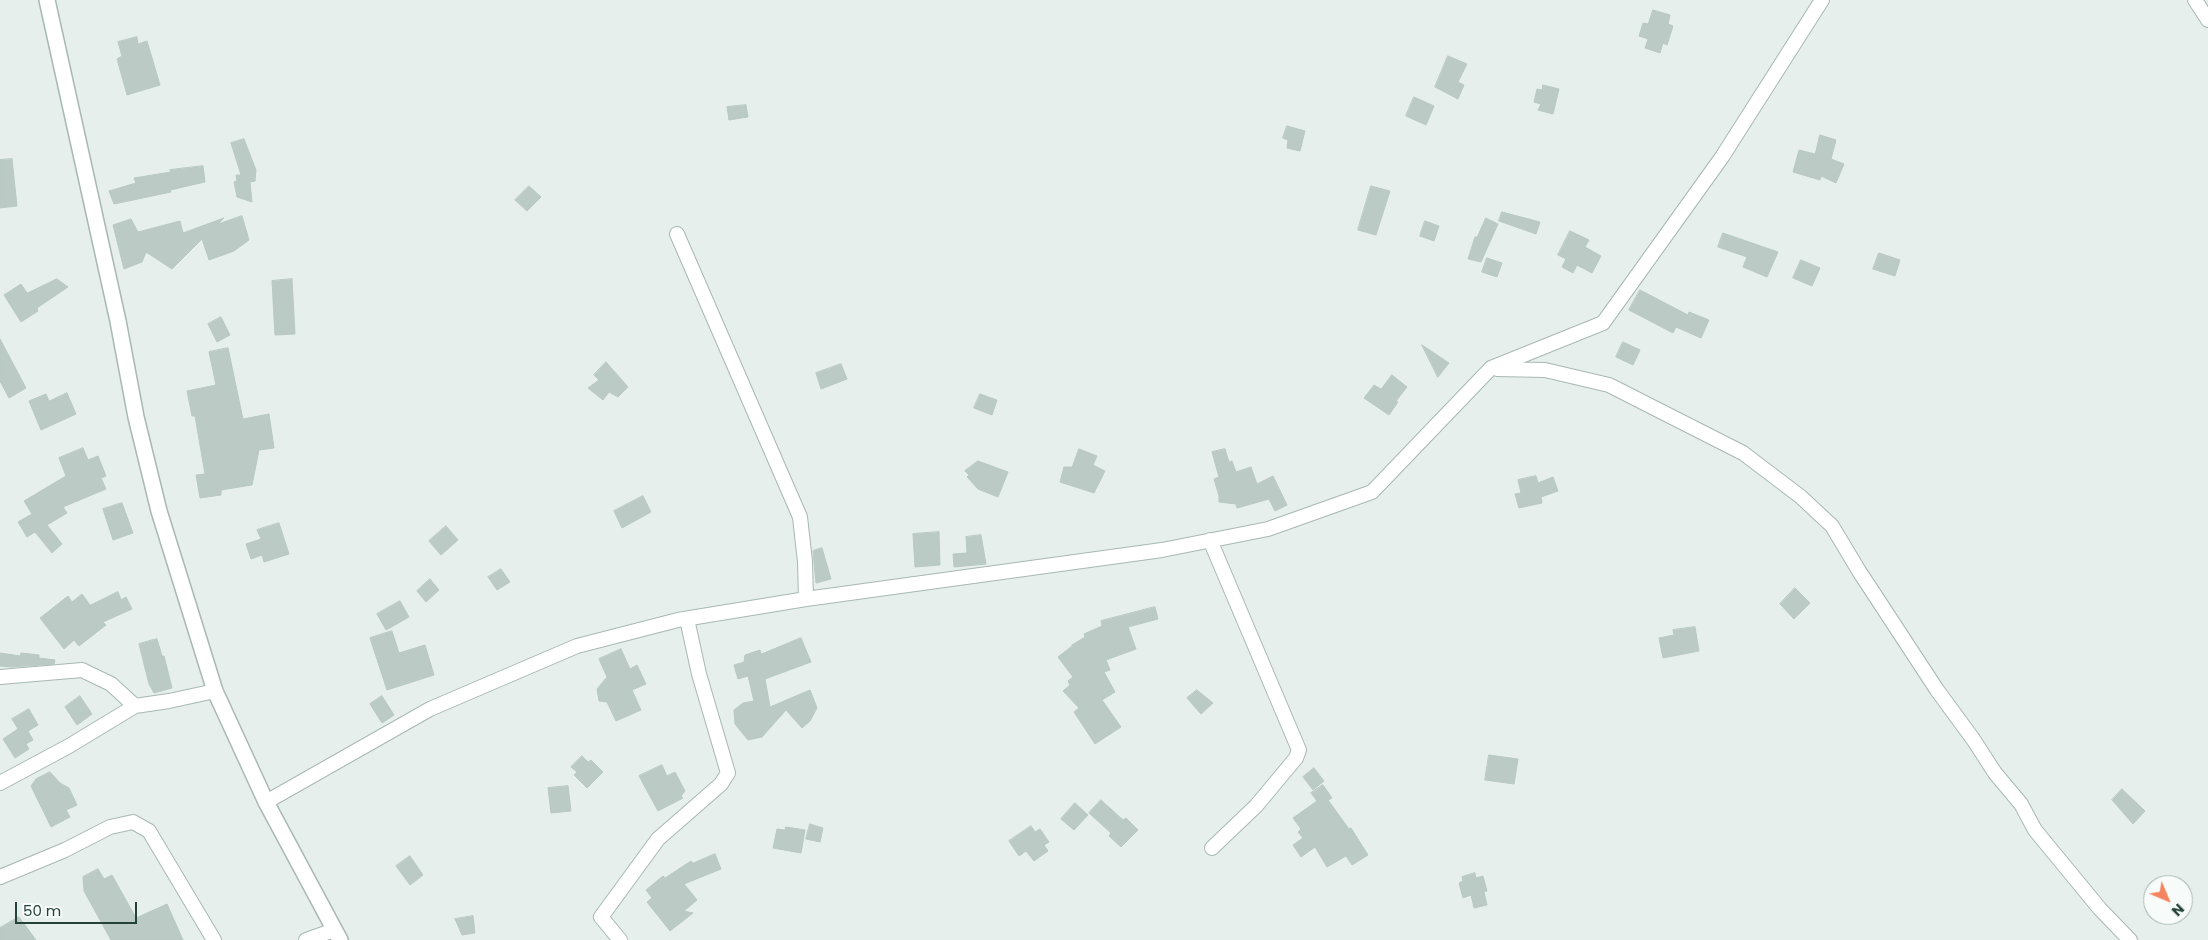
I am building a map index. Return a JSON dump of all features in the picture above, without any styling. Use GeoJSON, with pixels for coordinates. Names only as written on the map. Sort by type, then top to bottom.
{"type":"FeatureCollection","features":[{"type":"Feature","properties":{"kind":"street"},"geometry":{"type":"LineString","coordinates":[[47,0],[118,321],[136,417],[159,511],[215,691],[266,802],[337,935],[306,940]]}},
{"type":"Feature","properties":{"kind":"street"},"geometry":{"type":"LineString","coordinates":[[266,802],[430,709],[577,646],[687,619],[806,599],[1162,550],[1268,529],[1372,492],[1491,368],[1603,322],[1722,157],[1822,0]]}},
{"type":"Feature","properties":{"kind":"street"},"geometry":{"type":"LineString","coordinates":[[2195,0],[2208,20]]}},
{"type":"Feature","properties":{"kind":"street"},"geometry":{"type":"LineString","coordinates":[[677,234],[800,517],[805,562],[806,599]]}},
{"type":"Feature","properties":{"kind":"street"},"geometry":{"type":"LineString","coordinates":[[1491,368],[1545,370],[1609,385],[1743,453],[1801,497],[1832,526],[1859,571],[1937,690],[1973,739],[1994,773],[2021,804],[2035,830],[2100,909],[2130,940]]}},
{"type":"Feature","properties":{"kind":"street"},"geometry":{"type":"LineString","coordinates":[[1210,540],[1299,750],[1294,761],[1256,806],[1212,848]]}},
{"type":"Feature","properties":{"kind":"street"},"geometry":{"type":"LineString","coordinates":[[620,940],[601,917],[658,839],[721,784],[728,772],[701,682],[687,619]]}},
{"type":"Feature","properties":{"kind":"street"},"geometry":{"type":"LineString","coordinates":[[0,677],[82,670],[111,684],[135,706]]}},
{"type":"Feature","properties":{"kind":"street"},"geometry":{"type":"LineString","coordinates":[[0,782],[69,746],[135,706],[215,691]]}},
{"type":"Feature","properties":{"kind":"street"},"geometry":{"type":"LineString","coordinates":[[0,877],[65,850],[110,827],[133,822],[149,831],[214,940]]}},
{"type":"Feature","properties":{"kind":"building"},"geometry":{"type":"Polygon","coordinates":[[[1653,10],[1670,15],[1668,24],[1673,26],[1667,45],[1663,43],[1660,53],[1645,48],[1648,39],[1639,36],[1643,23],[1648,24],[1653,10]]]}},
{"type":"Feature","properties":{"kind":"building"},"geometry":{"type":"Polygon","coordinates":[[[137,37],[138,44],[147,41],[160,85],[127,95],[117,59],[122,56],[118,42],[137,37]]]}},
{"type":"Feature","properties":{"kind":"building"},"geometry":{"type":"Polygon","coordinates":[[[1448,56],[1467,64],[1458,82],[1464,85],[1458,99],[1435,87],[1448,56]]]}},
{"type":"Feature","properties":{"kind":"building"},"geometry":{"type":"Polygon","coordinates":[[[1543,85],[1559,89],[1553,114],[1538,110],[1541,104],[1534,102],[1537,89],[1542,90],[1543,85]]]}},
{"type":"Feature","properties":{"kind":"building"},"geometry":{"type":"Polygon","coordinates":[[[1414,97],[1434,106],[1426,125],[1406,116],[1414,97]]]}},
{"type":"Feature","properties":{"kind":"building"},"geometry":{"type":"Polygon","coordinates":[[[746,105],[748,117],[729,120],[727,107],[746,105]]]}},
{"type":"Feature","properties":{"kind":"building"},"geometry":{"type":"Polygon","coordinates":[[[1287,126],[1305,131],[1300,151],[1287,148],[1288,140],[1283,138],[1287,126]]]}},
{"type":"Feature","properties":{"kind":"building"},"geometry":{"type":"Polygon","coordinates":[[[1820,135],[1836,140],[1831,159],[1844,164],[1836,183],[1821,176],[1820,180],[1793,172],[1799,150],[1815,154],[1820,135]]]}},
{"type":"Feature","properties":{"kind":"building"},"geometry":{"type":"Polygon","coordinates":[[[244,139],[256,170],[255,181],[250,182],[252,202],[237,197],[234,182],[237,181],[236,175],[241,175],[231,143],[244,139]]]}},
{"type":"Feature","properties":{"kind":"building"},"geometry":{"type":"Polygon","coordinates":[[[12,159],[17,206],[0,208],[0,160],[12,159]]]}},
{"type":"Feature","properties":{"kind":"building"},"geometry":{"type":"Polygon","coordinates":[[[203,166],[205,182],[170,190],[171,192],[114,204],[109,191],[136,183],[134,178],[171,172],[170,170],[203,166]]]}},
{"type":"Feature","properties":{"kind":"building"},"geometry":{"type":"Polygon","coordinates":[[[529,186],[541,197],[527,211],[515,200],[529,186]]]}},
{"type":"Feature","properties":{"kind":"building"},"geometry":{"type":"Polygon","coordinates":[[[1371,186],[1390,191],[1376,235],[1358,230],[1371,186]]]}},
{"type":"Feature","properties":{"kind":"building"},"geometry":{"type":"Polygon","coordinates":[[[1502,212],[1540,222],[1536,234],[1499,221],[1502,212]]]}},
{"type":"Feature","properties":{"kind":"building"},"geometry":{"type":"Polygon","coordinates":[[[242,216],[249,240],[234,251],[209,260],[202,239],[172,269],[146,252],[142,262],[124,269],[113,225],[131,219],[138,232],[180,221],[183,233],[224,218],[218,224],[242,216]]]}},
{"type":"Feature","properties":{"kind":"building"},"geometry":{"type":"Polygon","coordinates":[[[1486,218],[1498,224],[1481,262],[1468,259],[1475,237],[1477,237],[1486,218]]]}},
{"type":"Feature","properties":{"kind":"building"},"geometry":{"type":"Polygon","coordinates":[[[1425,221],[1439,226],[1434,241],[1420,236],[1425,221]]]}},
{"type":"Feature","properties":{"kind":"building"},"geometry":{"type":"Polygon","coordinates":[[[1570,231],[1589,240],[1585,247],[1601,256],[1592,273],[1577,265],[1573,273],[1562,267],[1566,259],[1558,255],[1570,231]]]}},
{"type":"Feature","properties":{"kind":"building"},"geometry":{"type":"Polygon","coordinates":[[[1723,233],[1778,252],[1767,277],[1743,267],[1747,257],[1718,247],[1723,233]]]}},
{"type":"Feature","properties":{"kind":"building"},"geometry":{"type":"Polygon","coordinates":[[[1879,253],[1900,260],[1895,276],[1873,269],[1879,253]]]}},
{"type":"Feature","properties":{"kind":"building"},"geometry":{"type":"Polygon","coordinates":[[[1487,258],[1502,263],[1497,277],[1482,272],[1487,258]]]}},
{"type":"Feature","properties":{"kind":"building"},"geometry":{"type":"Polygon","coordinates":[[[1801,260],[1820,268],[1812,286],[1793,278],[1801,260]]]}},
{"type":"Feature","properties":{"kind":"building"},"geometry":{"type":"Polygon","coordinates":[[[57,279],[68,287],[37,308],[38,311],[21,322],[4,295],[21,284],[27,293],[57,279]]]}},
{"type":"Feature","properties":{"kind":"building"},"geometry":{"type":"Polygon","coordinates":[[[292,279],[295,334],[275,335],[272,281],[292,279]]]}},
{"type":"Feature","properties":{"kind":"building"},"geometry":{"type":"Polygon","coordinates":[[[1640,290],[1688,315],[1689,312],[1709,320],[1701,338],[1676,327],[1673,333],[1629,310],[1640,290]]]}},
{"type":"Feature","properties":{"kind":"building"},"geometry":{"type":"Polygon","coordinates":[[[221,317],[230,335],[217,342],[208,324],[221,317]]]}},
{"type":"Feature","properties":{"kind":"building"},"geometry":{"type":"Polygon","coordinates":[[[0,339],[26,388],[9,398],[0,381],[0,339]]]}},
{"type":"Feature","properties":{"kind":"building"},"geometry":{"type":"Polygon","coordinates":[[[1623,342],[1640,350],[1633,365],[1616,357],[1623,342]]]}},
{"type":"Feature","properties":{"kind":"building"},"geometry":{"type":"Polygon","coordinates":[[[1422,345],[1449,363],[1438,377],[1422,345]]]}},
{"type":"Feature","properties":{"kind":"building"},"geometry":{"type":"Polygon","coordinates":[[[228,348],[243,419],[269,414],[274,448],[259,450],[252,485],[221,490],[221,495],[200,498],[196,475],[205,474],[195,416],[192,416],[187,391],[216,385],[209,352],[228,348]]]}},
{"type":"Feature","properties":{"kind":"building"},"geometry":{"type":"Polygon","coordinates":[[[606,362],[628,387],[618,397],[609,392],[603,400],[588,388],[599,380],[594,375],[606,362]]]}},
{"type":"Feature","properties":{"kind":"building"},"geometry":{"type":"Polygon","coordinates":[[[841,364],[847,379],[821,389],[816,373],[841,364]]]}},
{"type":"Feature","properties":{"kind":"building"},"geometry":{"type":"Polygon","coordinates":[[[1392,375],[1407,387],[1396,401],[1398,402],[1389,415],[1364,398],[1374,385],[1381,389],[1392,375]]]}},
{"type":"Feature","properties":{"kind":"building"},"geometry":{"type":"Polygon","coordinates":[[[67,393],[76,414],[41,430],[29,401],[46,394],[49,401],[67,393]]]}},
{"type":"Feature","properties":{"kind":"building"},"geometry":{"type":"Polygon","coordinates":[[[980,394],[997,400],[992,415],[974,408],[980,394]]]}},
{"type":"Feature","properties":{"kind":"building"},"geometry":{"type":"Polygon","coordinates":[[[83,448],[88,460],[98,456],[106,476],[101,478],[106,489],[63,507],[67,513],[47,525],[62,544],[52,553],[35,532],[27,537],[18,522],[32,514],[24,501],[66,476],[59,458],[83,448]]]}},
{"type":"Feature","properties":{"kind":"building"},"geometry":{"type":"Polygon","coordinates":[[[1079,449],[1097,456],[1093,465],[1105,471],[1094,493],[1060,482],[1064,467],[1072,467],[1079,449]]]}},
{"type":"Feature","properties":{"kind":"building"},"geometry":{"type":"Polygon","coordinates":[[[1225,449],[1229,462],[1232,461],[1236,472],[1251,467],[1257,484],[1273,476],[1287,505],[1275,511],[1269,499],[1237,508],[1236,504],[1219,502],[1214,479],[1219,477],[1212,452],[1225,449]]]}},
{"type":"Feature","properties":{"kind":"building"},"geometry":{"type":"Polygon","coordinates":[[[978,461],[1008,472],[998,497],[978,489],[967,477],[969,475],[965,471],[978,461]]]}},
{"type":"Feature","properties":{"kind":"building"},"geometry":{"type":"Polygon","coordinates":[[[1536,476],[1538,483],[1553,477],[1558,491],[1541,497],[1542,503],[1519,508],[1515,494],[1521,493],[1518,480],[1536,476]]]}},
{"type":"Feature","properties":{"kind":"building"},"geometry":{"type":"Polygon","coordinates":[[[643,496],[651,512],[622,528],[614,511],[643,496]]]}},
{"type":"Feature","properties":{"kind":"building"},"geometry":{"type":"Polygon","coordinates":[[[122,503],[133,533],[113,540],[103,509],[122,503]]]}},
{"type":"Feature","properties":{"kind":"building"},"geometry":{"type":"Polygon","coordinates":[[[279,523],[289,554],[264,562],[262,555],[251,559],[246,544],[261,539],[257,530],[279,523]]]}},
{"type":"Feature","properties":{"kind":"building"},"geometry":{"type":"Polygon","coordinates":[[[446,526],[458,540],[441,555],[429,541],[446,526]]]}},
{"type":"Feature","properties":{"kind":"building"},"geometry":{"type":"Polygon","coordinates":[[[939,532],[940,565],[915,567],[913,534],[939,532]]]}},
{"type":"Feature","properties":{"kind":"building"},"geometry":{"type":"Polygon","coordinates":[[[981,535],[986,564],[954,567],[953,554],[967,553],[966,537],[981,535]]]}},
{"type":"Feature","properties":{"kind":"building"},"geometry":{"type":"Polygon","coordinates":[[[822,548],[831,579],[816,583],[813,551],[822,548]]]}},
{"type":"Feature","properties":{"kind":"building"},"geometry":{"type":"Polygon","coordinates":[[[501,569],[510,582],[497,590],[488,577],[501,569]]]}},
{"type":"Feature","properties":{"kind":"building"},"geometry":{"type":"Polygon","coordinates":[[[430,579],[439,590],[426,602],[417,591],[430,579]]]}},
{"type":"Feature","properties":{"kind":"building"},"geometry":{"type":"Polygon","coordinates":[[[1795,588],[1810,603],[1794,619],[1780,604],[1795,588]]]}},
{"type":"Feature","properties":{"kind":"building"},"geometry":{"type":"Polygon","coordinates":[[[118,592],[121,600],[126,597],[132,609],[103,622],[106,625],[79,646],[74,640],[64,649],[40,618],[68,596],[72,602],[82,594],[90,605],[118,592]]]}},
{"type":"Feature","properties":{"kind":"building"},"geometry":{"type":"Polygon","coordinates":[[[400,601],[409,617],[386,630],[377,614],[400,601]]]}},
{"type":"Feature","properties":{"kind":"building"},"geometry":{"type":"Polygon","coordinates":[[[1155,607],[1158,619],[1128,627],[1136,649],[1106,660],[1110,670],[1104,672],[1115,692],[1102,700],[1121,727],[1095,744],[1074,712],[1079,708],[1063,691],[1070,685],[1068,681],[1073,677],[1058,657],[1085,637],[1084,634],[1102,626],[1101,621],[1155,607]]]}},
{"type":"Feature","properties":{"kind":"building"},"geometry":{"type":"Polygon","coordinates":[[[1695,627],[1699,651],[1663,658],[1659,638],[1674,635],[1673,630],[1695,627]]]}},
{"type":"Feature","properties":{"kind":"building"},"geometry":{"type":"Polygon","coordinates":[[[392,631],[399,653],[425,645],[434,675],[387,690],[370,638],[392,631]]]}},
{"type":"Feature","properties":{"kind":"building"},"geometry":{"type":"Polygon","coordinates":[[[801,638],[811,662],[765,679],[770,707],[810,690],[817,708],[810,721],[802,728],[786,710],[762,737],[748,740],[735,724],[734,710],[743,703],[754,701],[748,676],[738,679],[734,665],[744,662],[745,655],[760,650],[761,654],[801,638]]]}},
{"type":"Feature","properties":{"kind":"building"},"geometry":{"type":"Polygon","coordinates":[[[157,639],[162,656],[164,656],[172,688],[154,693],[149,684],[139,644],[157,639]]]}},
{"type":"Feature","properties":{"kind":"building"},"geometry":{"type":"Polygon","coordinates":[[[621,649],[630,669],[637,665],[646,684],[632,690],[641,710],[616,721],[607,702],[599,701],[597,689],[607,677],[599,659],[621,649]]]}},
{"type":"Feature","properties":{"kind":"building"},"geometry":{"type":"Polygon","coordinates":[[[0,653],[20,656],[21,653],[39,655],[39,658],[55,660],[54,664],[0,666],[0,653]]]}},
{"type":"Feature","properties":{"kind":"building"},"geometry":{"type":"Polygon","coordinates":[[[1197,690],[1213,703],[1201,714],[1187,698],[1197,690]]]}},
{"type":"Feature","properties":{"kind":"building"},"geometry":{"type":"Polygon","coordinates":[[[80,696],[92,714],[77,725],[65,707],[80,696]]]}},
{"type":"Feature","properties":{"kind":"building"},"geometry":{"type":"Polygon","coordinates":[[[382,696],[394,715],[382,723],[370,704],[382,696]]]}},
{"type":"Feature","properties":{"kind":"building"},"geometry":{"type":"Polygon","coordinates":[[[29,709],[38,725],[28,731],[33,740],[26,744],[29,749],[15,758],[3,739],[18,729],[12,719],[29,709]]]}},
{"type":"Feature","properties":{"kind":"building"},"geometry":{"type":"Polygon","coordinates":[[[1489,755],[1518,759],[1514,784],[1485,780],[1489,755]]]}},
{"type":"Feature","properties":{"kind":"building"},"geometry":{"type":"Polygon","coordinates":[[[582,756],[588,762],[591,760],[603,772],[587,788],[574,775],[577,772],[571,767],[582,756]]]}},
{"type":"Feature","properties":{"kind":"building"},"geometry":{"type":"Polygon","coordinates":[[[662,765],[667,776],[675,772],[685,791],[681,796],[683,798],[658,811],[639,776],[662,765]]]}},
{"type":"Feature","properties":{"kind":"building"},"geometry":{"type":"Polygon","coordinates":[[[1314,768],[1324,781],[1313,790],[1303,777],[1314,768]]]}},
{"type":"Feature","properties":{"kind":"building"},"geometry":{"type":"Polygon","coordinates":[[[50,772],[60,783],[69,788],[77,805],[66,810],[70,817],[51,827],[31,786],[36,779],[50,772]]]}},
{"type":"Feature","properties":{"kind":"building"},"geometry":{"type":"Polygon","coordinates":[[[1323,785],[1332,798],[1328,800],[1349,829],[1351,828],[1368,855],[1352,865],[1346,856],[1327,867],[1315,847],[1301,857],[1293,845],[1303,838],[1298,832],[1301,829],[1293,818],[1317,801],[1311,793],[1323,785]]]}},
{"type":"Feature","properties":{"kind":"building"},"geometry":{"type":"Polygon","coordinates":[[[568,786],[571,811],[551,813],[548,788],[568,786]]]}},
{"type":"Feature","properties":{"kind":"building"},"geometry":{"type":"Polygon","coordinates":[[[2122,789],[2145,811],[2133,824],[2112,800],[2122,789]]]}},
{"type":"Feature","properties":{"kind":"building"},"geometry":{"type":"Polygon","coordinates":[[[1101,800],[1123,820],[1126,818],[1138,830],[1121,847],[1109,836],[1111,833],[1089,813],[1101,800]]]}},
{"type":"Feature","properties":{"kind":"building"},"geometry":{"type":"Polygon","coordinates":[[[1075,803],[1088,815],[1074,830],[1061,819],[1075,803]]]}},
{"type":"Feature","properties":{"kind":"building"},"geometry":{"type":"Polygon","coordinates":[[[810,824],[823,828],[820,842],[806,839],[810,824]]]}},
{"type":"Feature","properties":{"kind":"building"},"geometry":{"type":"Polygon","coordinates":[[[1031,826],[1035,832],[1040,829],[1049,842],[1044,845],[1048,851],[1034,861],[1026,851],[1019,856],[1009,841],[1031,826]]]}},
{"type":"Feature","properties":{"kind":"building"},"geometry":{"type":"Polygon","coordinates":[[[786,827],[805,830],[801,853],[773,848],[777,829],[785,830],[786,827]]]}},
{"type":"Feature","properties":{"kind":"building"},"geometry":{"type":"Polygon","coordinates":[[[715,854],[721,869],[684,884],[697,900],[684,911],[693,913],[670,931],[647,902],[652,898],[646,890],[663,876],[665,878],[691,861],[693,863],[715,854]]]}},
{"type":"Feature","properties":{"kind":"building"},"geometry":{"type":"Polygon","coordinates":[[[410,856],[423,875],[410,885],[396,866],[410,856]]]}},
{"type":"Feature","properties":{"kind":"building"},"geometry":{"type":"Polygon","coordinates":[[[98,869],[104,879],[112,875],[136,918],[167,904],[183,940],[111,940],[84,891],[83,877],[98,869]]]}},
{"type":"Feature","properties":{"kind":"building"},"geometry":{"type":"Polygon","coordinates":[[[1475,873],[1476,878],[1483,876],[1487,891],[1484,892],[1487,905],[1474,908],[1471,895],[1463,898],[1459,883],[1463,881],[1462,877],[1475,873]]]}},
{"type":"Feature","properties":{"kind":"building"},"geometry":{"type":"Polygon","coordinates":[[[473,916],[475,933],[462,935],[455,919],[473,916]]]}},
{"type":"Feature","properties":{"kind":"building"},"geometry":{"type":"Polygon","coordinates":[[[19,917],[36,940],[0,940],[0,928],[19,917]]]}}]}
